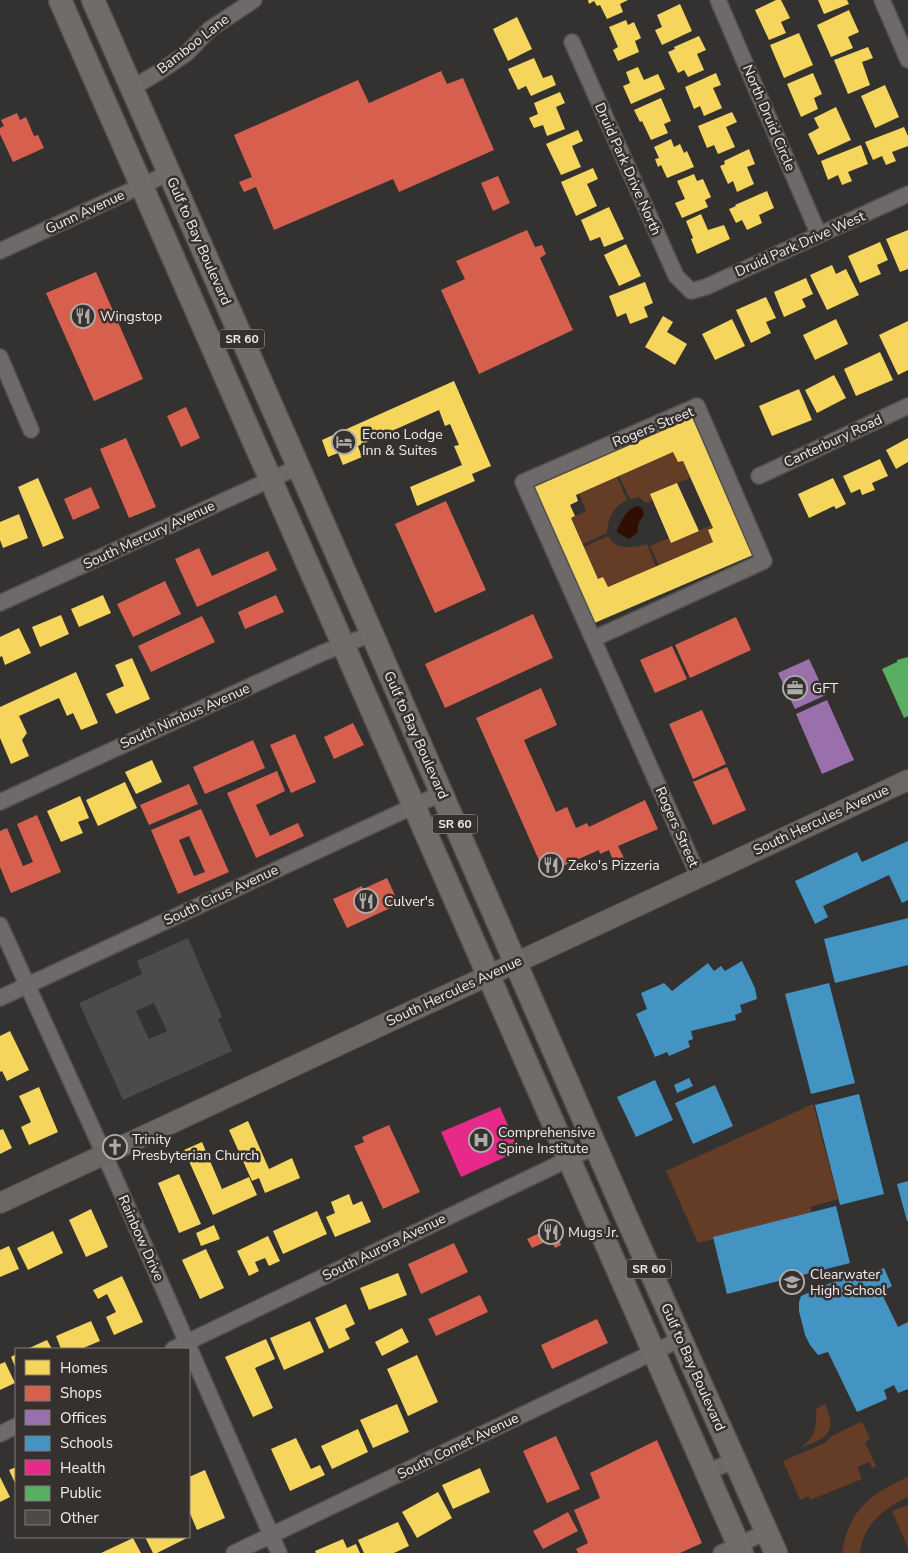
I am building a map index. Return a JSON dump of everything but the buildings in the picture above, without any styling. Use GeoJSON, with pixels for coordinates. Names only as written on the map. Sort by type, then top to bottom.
{"type":"FeatureCollection","features":[{"type":"Feature","properties":{"kind":"main road","name":"SR 60"},"geometry":{"type":"LineString","coordinates":[[60,0],[706,1472],[733,1550]]}},
{"type":"Feature","properties":{"kind":"main road","name":"Gulf to Bay Boulevard"},"geometry":{"type":"LineString","coordinates":[[93,0],[776,1553]]}},
{"type":"Feature","properties":{"kind":"street","name":"Bamboo Lane"},"geometry":{"type":"LineString","coordinates":[[132,88],[187,53],[210,29],[254,0]]}},
{"type":"Feature","properties":{"kind":"street","name":"North Druid Circle"},"geometry":{"type":"LineString","coordinates":[[718,0],[819,235]]}},
{"type":"Feature","properties":{"kind":"street"},"geometry":{"type":"LineString","coordinates":[[882,0],[908,60]]}},
{"type":"Feature","properties":{"kind":"street","name":"Druid Park Drive North"},"geometry":{"type":"LineString","coordinates":[[572,42],[676,276],[691,291]]}},
{"type":"Feature","properties":{"kind":"street","name":"Gunn Avenue"},"geometry":{"type":"LineString","coordinates":[[0,251],[169,172]]}},
{"type":"Feature","properties":{"kind":"street","name":"Druid Park Drive West"},"geometry":{"type":"LineString","coordinates":[[691,291],[706,287],[908,194]]}},
{"type":"Feature","properties":{"kind":"street"},"geometry":{"type":"LineString","coordinates":[[0,356],[31,430]]}},
{"type":"Feature","properties":{"kind":"street","name":"Rogers Street"},"geometry":{"type":"LineString","coordinates":[[593,639],[764,561],[697,406],[523,482],[699,877]]}},
{"type":"Feature","properties":{"kind":"street","name":"Canterbury Road"},"geometry":{"type":"LineString","coordinates":[[759,476],[908,406]]}},
{"type":"Feature","properties":{"kind":"street","name":"South Mercury Avenue"},"geometry":{"type":"LineString","coordinates":[[0,603],[298,467]]}},
{"type":"Feature","properties":{"kind":"street","name":"South Nimbus Avenue"},"geometry":{"type":"LineString","coordinates":[[0,802],[220,699],[322,653],[372,634]]}},
{"type":"Feature","properties":{"kind":"street","name":"South Hercules Avenue"},"geometry":{"type":"LineString","coordinates":[[0,1203],[908,780]]}},
{"type":"Feature","properties":{"kind":"street","name":"South Cirus Avenue"},"geometry":{"type":"LineString","coordinates":[[0,998],[442,793]]}},
{"type":"Feature","properties":{"kind":"street","name":"Rainbow Drive"},"geometry":{"type":"LineString","coordinates":[[0,925],[190,1348]]}},
{"type":"Feature","properties":{"kind":"street","name":"South Aurora Avenue"},"geometry":{"type":"LineString","coordinates":[[174,1348],[596,1146]]}},
{"type":"Feature","properties":{"kind":"street","name":"South Comet Avenue"},"geometry":{"type":"LineString","coordinates":[[234,1553],[681,1339]]}},
{"type":"Feature","properties":{"kind":"street","name":"Rainbow Drive"},"geometry":{"type":"LineString","coordinates":[[190,1349],[279,1553]]}},
{"type":"Feature","properties":{"kind":"street"},"geometry":{"type":"LineString","coordinates":[[0,1434],[15,1426]]}},
{"type":"Feature","properties":{"kind":"street"},"geometry":{"type":"LineString","coordinates":[[706,1472],[734,1461]]}},
{"type":"Feature","properties":{"kind":"street"},"geometry":{"type":"LineString","coordinates":[[733,1550],[766,1532]]}},
{"type":"Feature","properties":{"kind":"shaded area"},"geometry":{"type":"Polygon","coordinates":[[[673,452],[678,462],[683,461],[690,478],[651,494],[653,500],[646,503],[639,497],[630,499],[619,476],[673,452]]]}},
{"type":"Feature","properties":{"kind":"shaded area"},"geometry":{"type":"Polygon","coordinates":[[[617,477],[627,500],[618,506],[612,514],[608,523],[607,533],[583,544],[571,518],[586,511],[579,494],[617,477]]]}},
{"type":"Feature","properties":{"kind":"shaded area"},"geometry":{"type":"Polygon","coordinates":[[[637,506],[642,508],[644,515],[639,522],[637,533],[629,539],[618,533],[617,530],[627,513],[637,506]]]}},
{"type":"Feature","properties":{"kind":"shaded area"},"geometry":{"type":"Polygon","coordinates":[[[711,525],[713,528],[708,530],[713,542],[659,565],[650,546],[669,538],[672,543],[711,525]]]}},
{"type":"Feature","properties":{"kind":"shaded area"},"geometry":{"type":"Polygon","coordinates":[[[608,536],[611,541],[620,546],[636,547],[647,544],[656,567],[608,587],[603,577],[598,579],[584,547],[608,536]]]}},
{"type":"Feature","properties":{"kind":"shaded area"},"geometry":{"type":"Polygon","coordinates":[[[813,1104],[838,1199],[810,1207],[812,1213],[698,1243],[666,1171],[813,1104]]]}},
{"type":"Feature","properties":{"kind":"shaded area"},"geometry":{"type":"Polygon","coordinates":[[[825,1404],[831,1422],[827,1434],[823,1438],[800,1448],[812,1436],[816,1421],[816,1409],[825,1404]]]}},
{"type":"Feature","properties":{"kind":"shaded area"},"geometry":{"type":"Polygon","coordinates":[[[860,1422],[861,1424],[863,1423],[870,1439],[865,1442],[876,1466],[872,1468],[869,1462],[857,1467],[862,1479],[810,1500],[809,1496],[800,1500],[783,1461],[825,1443],[832,1436],[860,1422]]]}},
{"type":"Feature","properties":{"kind":"shaded area"},"geometry":{"type":"Polygon","coordinates":[[[908,1477],[908,1497],[883,1512],[870,1526],[865,1534],[860,1553],[842,1553],[850,1526],[863,1505],[883,1490],[908,1477]]]}},
{"type":"Feature","properties":{"kind":"shaded area"},"geometry":{"type":"Polygon","coordinates":[[[908,1505],[908,1548],[892,1511],[908,1505]]]}},
{"type":"Feature","properties":{"kind":"place","name":"Wingstop"},"geometry":{"type":"Point","coordinates":[83,316]}},
{"type":"Feature","properties":{"kind":"place","name":"Econo Lodge Inn & Suites"},"geometry":{"type":"Point","coordinates":[344,442]}},
{"type":"Feature","properties":{"kind":"place","name":"GFT"},"geometry":{"type":"Point","coordinates":[795,688]}},
{"type":"Feature","properties":{"kind":"place","name":"Zeko's Pizzeria"},"geometry":{"type":"Point","coordinates":[551,865]}},
{"type":"Feature","properties":{"kind":"place","name":"Culver's"},"geometry":{"type":"Point","coordinates":[366,901]}},
{"type":"Feature","properties":{"kind":"place","name":"Comprehensive Spine Institute"},"geometry":{"type":"Point","coordinates":[481,1140]}},
{"type":"Feature","properties":{"kind":"place","name":"Trinity Presbyterian Church"},"geometry":{"type":"Point","coordinates":[115,1147]}},
{"type":"Feature","properties":{"kind":"place","name":"Mugs Jr."},"geometry":{"type":"Point","coordinates":[551,1232]}},
{"type":"Feature","properties":{"kind":"place","name":"Clearwater High School"},"geometry":{"type":"Point","coordinates":[792,1282]}}]}
